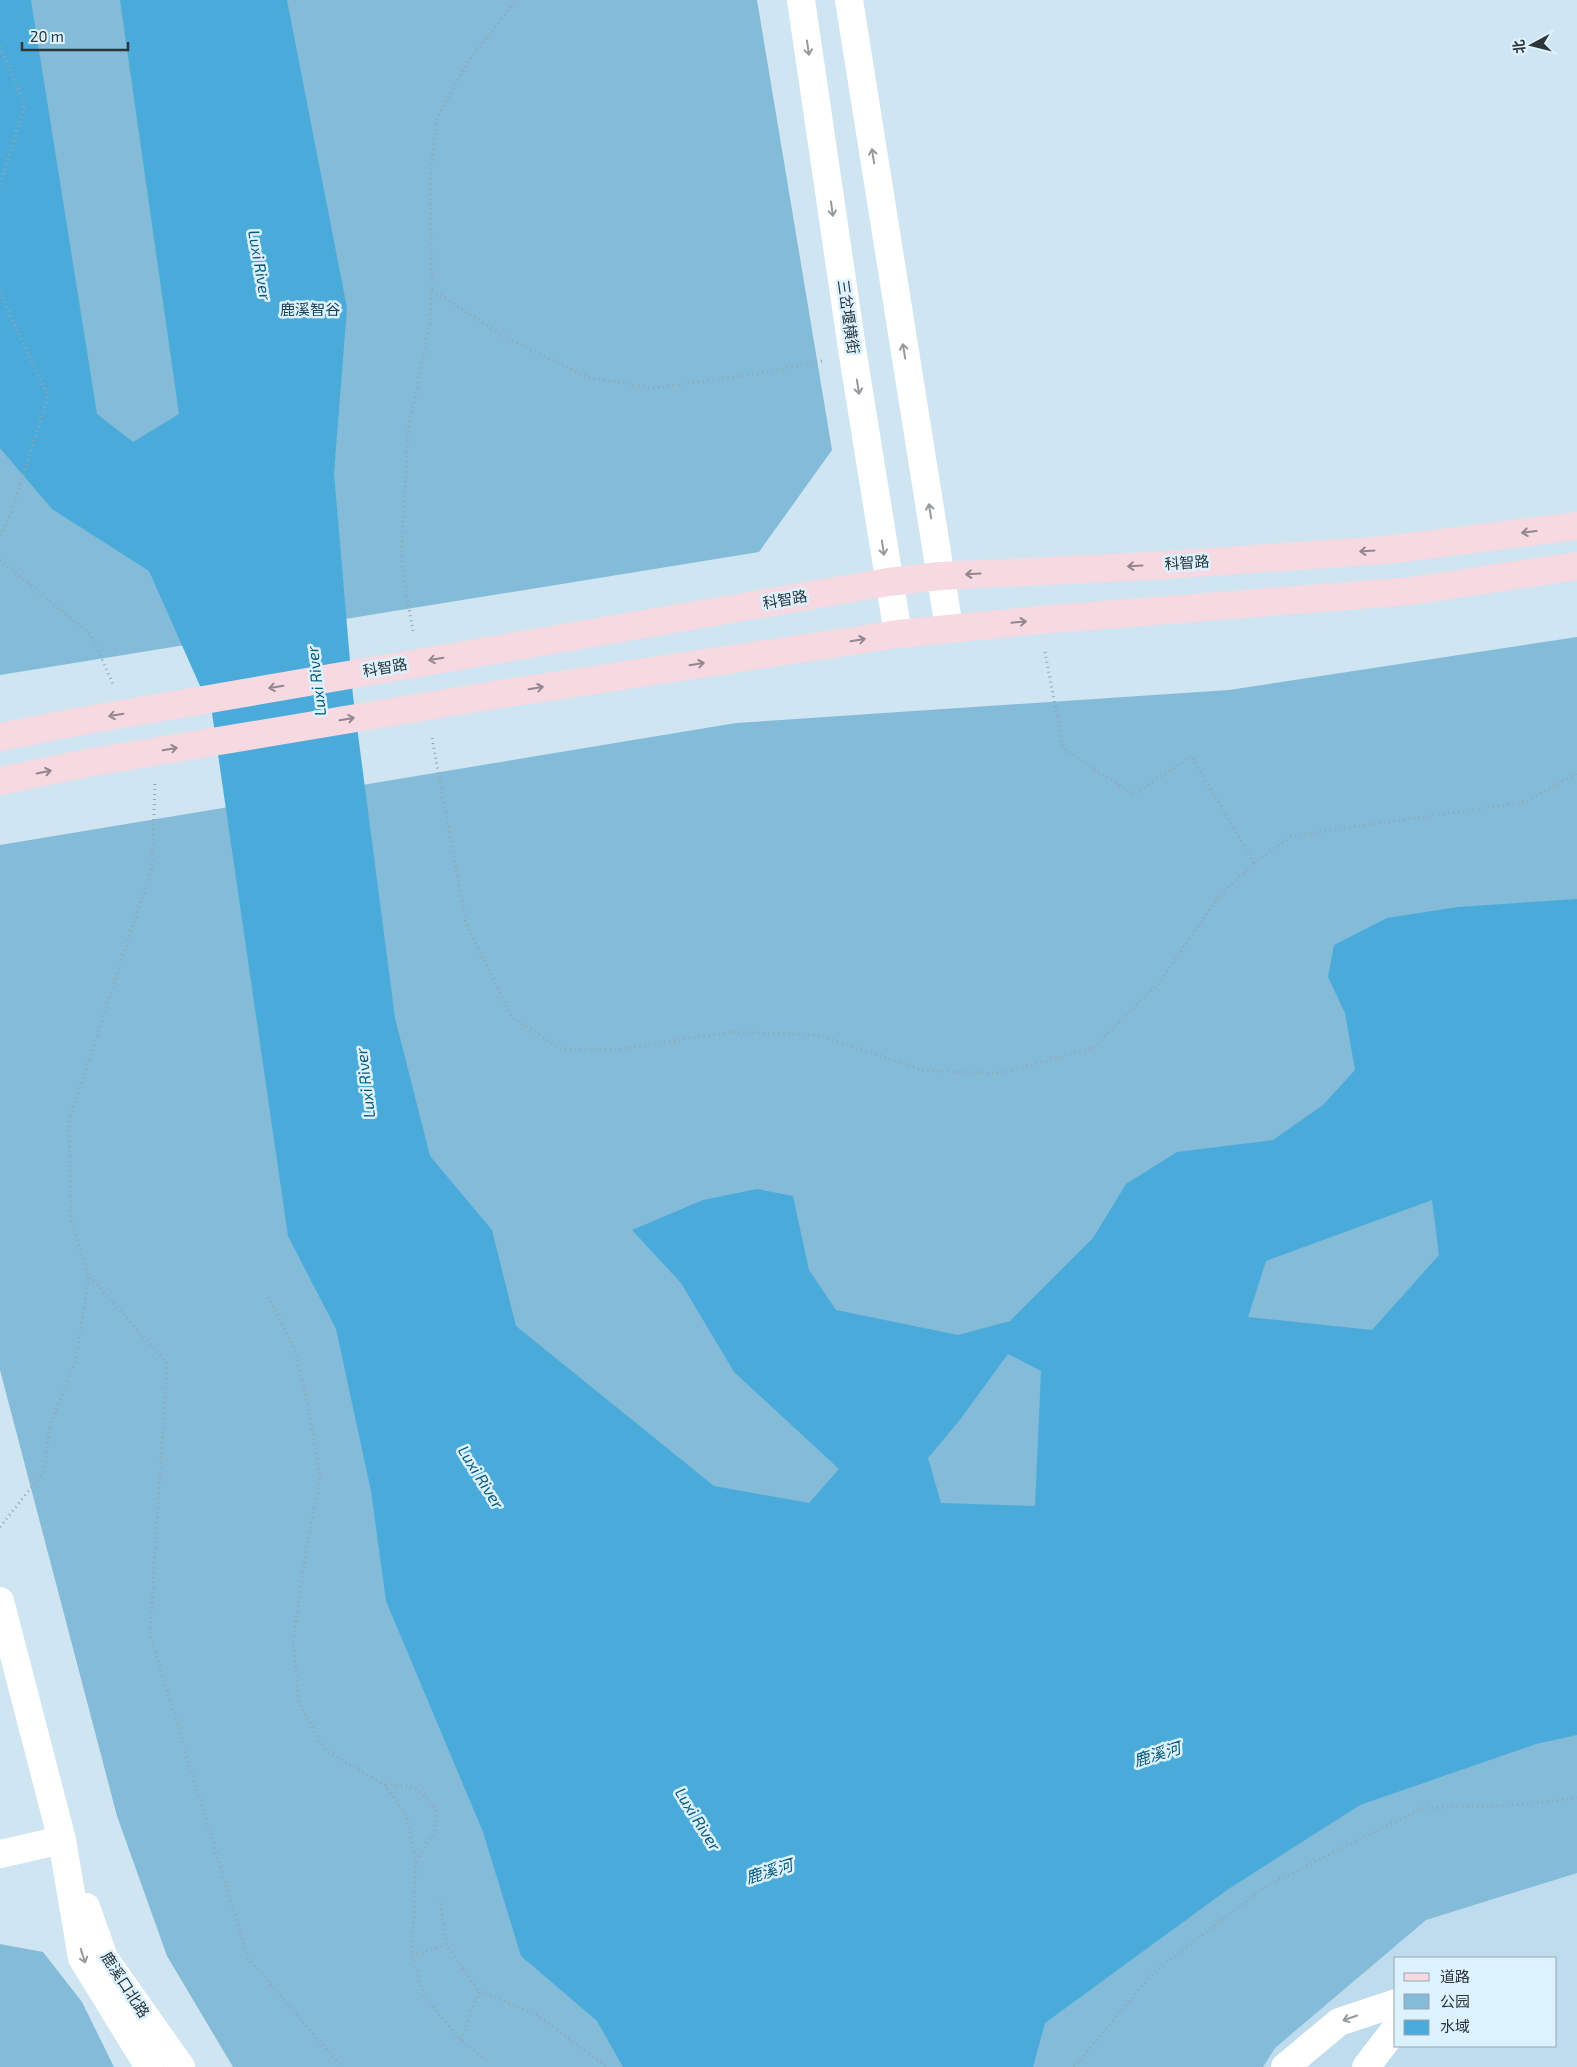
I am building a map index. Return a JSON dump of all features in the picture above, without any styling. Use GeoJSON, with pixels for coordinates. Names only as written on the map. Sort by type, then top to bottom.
{"type":"FeatureCollection","features":[{"type":"Feature","properties":{"kind":"main road","name":"科智路"},"geometry":{"type":"LineString","coordinates":[[0,737],[76,722],[888,582],[940,576],[1151,566],[1386,550],[1577,526]]}},
{"type":"Feature","properties":{"kind":"main road"},"geometry":{"type":"LineString","coordinates":[[0,781],[87,763],[488,696],[898,634],[1039,620],[1411,591],[1577,566]]}},
{"type":"Feature","properties":{"kind":"street","name":"三岔堰横街"},"geometry":{"type":"LineString","coordinates":[[801,0],[853,355],[888,582],[898,634]]}},
{"type":"Feature","properties":{"kind":"street"},"geometry":{"type":"LineString","coordinates":[[849,0],[949,628]]}},
{"type":"Feature","properties":{"kind":"street","name":"鹿溪口北路"},"geometry":{"type":"LineString","coordinates":[[0,1601],[62,1840],[82,1958],[149,2067]]}},
{"type":"Feature","properties":{"kind":"street"},"geometry":{"type":"LineString","coordinates":[[0,1854],[62,1840]]}},
{"type":"Feature","properties":{"kind":"street","name":"鹿溪口北路"},"geometry":{"type":"LineString","coordinates":[[62,1840],[104,1958],[181,2067]]}},
{"type":"Feature","properties":{"kind":"street"},"geometry":{"type":"LineString","coordinates":[[1284,2067],[1339,2022],[1394,2004]]}},
{"type":"Feature","properties":{"kind":"street"},"geometry":{"type":"LineString","coordinates":[[1366,2067],[1394,2031]]}},
{"type":"Feature","properties":{"kind":"path"},"geometry":{"type":"LineString","coordinates":[[415,638],[401,560],[408,431],[430,323],[432,290],[430,178],[437,118],[467,63],[516,0]]}},
{"type":"Feature","properties":{"kind":"path"},"geometry":{"type":"LineString","coordinates":[[0,48],[25,105],[0,185]]}},
{"type":"Feature","properties":{"kind":"path"},"geometry":{"type":"LineString","coordinates":[[432,290],[512,341],[591,378],[600,380],[654,388],[757,374],[853,355]]}},
{"type":"Feature","properties":{"kind":"path"},"geometry":{"type":"LineString","coordinates":[[0,293],[48,396],[12,510],[0,537]]}},
{"type":"Feature","properties":{"kind":"path"},"geometry":{"type":"LineString","coordinates":[[0,560],[91,634],[115,689]]}},
{"type":"Feature","properties":{"kind":"path"},"geometry":{"type":"LineString","coordinates":[[1039,620],[1063,748],[1133,795],[1191,756],[1254,863]]}},
{"type":"Feature","properties":{"kind":"path"},"geometry":{"type":"LineString","coordinates":[[432,736],[466,923],[511,1016],[561,1049],[620,1049],[730,1032],[819,1035],[925,1070],[1001,1073],[1093,1048],[1160,982],[1219,896],[1254,863],[1292,836],[1525,802],[1577,773]]}},
{"type":"Feature","properties":{"kind":"path"},"geometry":{"type":"LineString","coordinates":[[155,780],[152,867],[69,1121],[71,1220],[89,1277],[167,1363],[150,1634],[248,1958],[342,2067]]}},
{"type":"Feature","properties":{"kind":"path"},"geometry":{"type":"LineString","coordinates":[[0,1527],[45,1470],[49,1428],[75,1363],[89,1277]]}},
{"type":"Feature","properties":{"kind":"path"},"geometry":{"type":"LineString","coordinates":[[268,1297],[294,1350],[310,1414],[320,1479],[308,1540],[293,1640],[299,1703],[325,1750],[385,1785],[406,1815],[416,1860],[412,1955],[424,1996],[461,2040],[488,2062]]}},
{"type":"Feature","properties":{"kind":"path"},"geometry":{"type":"LineString","coordinates":[[385,1785],[402,1785],[422,1791],[436,1809],[435,1831],[416,1860]]}},
{"type":"Feature","properties":{"kind":"path"},"geometry":{"type":"LineString","coordinates":[[1074,2067],[1156,1970],[1268,1885],[1422,1808],[1514,1805],[1577,1798]]}},
{"type":"Feature","properties":{"kind":"path"},"geometry":{"type":"LineString","coordinates":[[440,1899],[446,1944],[479,1991],[537,2015],[607,2067]]}},
{"type":"Feature","properties":{"kind":"path"},"geometry":{"type":"LineString","coordinates":[[412,1955],[446,1944]]}},
{"type":"Feature","properties":{"kind":"path"},"geometry":{"type":"LineString","coordinates":[[461,2040],[479,1991]]}},
{"type":"Feature","properties":{"kind":"shaded area"},"geometry":{"type":"Polygon","coordinates":[[[1577,1735],[1577,2067],[1033,2067],[1577,1735]]]}},
{"type":"Feature","properties":{"kind":"green space","name":"鹿溪智谷"},"geometry":{"type":"Polygon","coordinates":[[[0,0],[757,0],[832,450],[759,552],[0,675],[0,0]]]}},
{"type":"Feature","properties":{"kind":"green space"},"geometry":{"type":"Polygon","coordinates":[[[1577,637],[1577,1873],[1426,1920],[1275,2048],[1263,2067],[233,2067],[167,1956],[117,1816],[0,1370],[0,845],[736,723],[1229,690],[1577,637]]]}},
{"type":"Feature","properties":{"kind":"green space"},"geometry":{"type":"Polygon","coordinates":[[[0,1944],[43,1952],[82,2002],[114,2067],[0,2067],[0,1944]]]}},
{"type":"Feature","properties":{"kind":"water"},"geometry":{"type":"Polygon","coordinates":[[[0,0],[31,0],[97,414],[133,442],[179,414],[120,0],[287,0],[347,308],[334,473],[353,696],[395,1018],[430,1156],[492,1230],[516,1326],[714,1486],[809,1503],[839,1469],[734,1372],[681,1283],[632,1230],[703,1200],[757,1189],[793,1196],[809,1270],[836,1310],[958,1335],[1010,1321],[1093,1238],[1126,1184],[1177,1152],[1273,1140],[1323,1105],[1355,1070],[1345,1013],[1328,977],[1334,945],[1387,918],[1458,907],[1577,899],[1577,1735],[1536,1744],[1360,1805],[1227,1890],[1045,2023],[1033,2067],[623,2067],[597,2021],[521,1956],[483,1832],[386,1601],[371,1491],[336,1329],[288,1236],[212,713],[149,571],[52,509],[0,448],[0,0]],[[1432,1200],[1266,1261],[1248,1317],[1372,1330],[1439,1255],[1432,1200]],[[1008,1354],[959,1421],[928,1458],[941,1503],[1035,1506],[1041,1371],[1008,1354]]]}},
{"type":"Feature","properties":{"kind":"water label","name":"Luxi River"},"geometry":{"type":"Point","coordinates":[260,265]}},
{"type":"Feature","properties":{"kind":"water label","name":"Luxi River"},"geometry":{"type":"Point","coordinates":[316,681]}},
{"type":"Feature","properties":{"kind":"water label","name":"Luxi River"},"geometry":{"type":"Point","coordinates":[365,1083]}},
{"type":"Feature","properties":{"kind":"water label","name":"Luxi River"},"geometry":{"type":"Point","coordinates":[481,1477]}},
{"type":"Feature","properties":{"kind":"water label","name":"鹿溪河"},"geometry":{"type":"Point","coordinates":[1157,1754]}},
{"type":"Feature","properties":{"kind":"water label","name":"Luxi River"},"geometry":{"type":"Point","coordinates":[698,1819]}},
{"type":"Feature","properties":{"kind":"water label","name":"鹿溪河"},"geometry":{"type":"Point","coordinates":[769,1871]}}]}
